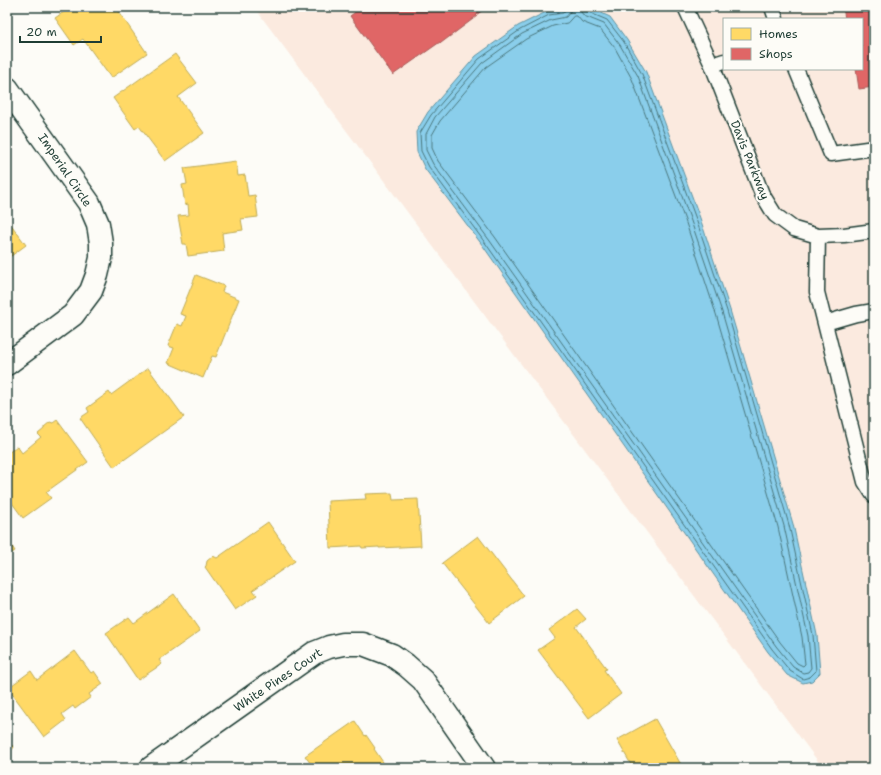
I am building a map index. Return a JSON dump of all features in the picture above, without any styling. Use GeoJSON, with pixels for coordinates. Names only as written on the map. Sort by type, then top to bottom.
{"type":"FeatureCollection","features":[{"type":"Feature","properties":{"kind":"street","name":"Imperial Circle"},"geometry":{"type":"LineString","coordinates":[[7,88],[89,203],[98,224],[101,243],[101,258],[91,291],[73,315],[7,364]]}},
{"type":"Feature","properties":{"kind":"street","name":"White Pines Court"},"geometry":{"type":"LineString","coordinates":[[151,768],[314,653],[329,647],[343,644],[363,644],[392,655],[406,665],[423,680],[484,768]]}},
{"type":"Feature","properties":{"kind":"lane","name":"Davis Parkway"},"geometry":{"type":"LineString","coordinates":[[685,7],[718,63],[762,194],[775,215],[794,229],[818,236],[844,235],[874,231]]}},
{"type":"Feature","properties":{"kind":"lane"},"geometry":{"type":"LineString","coordinates":[[772,7],[776,18]]}},
{"type":"Feature","properties":{"kind":"lane"},"geometry":{"type":"LineString","coordinates":[[796,70],[831,154],[874,148]]}},
{"type":"Feature","properties":{"kind":"lane"},"geometry":{"type":"LineString","coordinates":[[818,236],[817,292],[865,482],[874,496]]}},
{"type":"Feature","properties":{"kind":"lane"},"geometry":{"type":"LineString","coordinates":[[825,323],[856,314],[874,311]]}},
{"type":"Feature","properties":{"kind":"shaded area"},"geometry":{"type":"Polygon","coordinates":[[[254,7],[874,7],[874,768],[823,768],[254,7]]]}},
{"type":"Feature","properties":{"kind":"water"},"geometry":{"type":"Polygon","coordinates":[[[572,7],[595,10],[610,17],[627,40],[646,72],[700,218],[730,310],[793,524],[817,635],[820,673],[812,681],[803,683],[787,675],[768,652],[483,246],[425,169],[417,152],[416,132],[428,112],[476,56],[518,26],[548,11],[572,7]]]}},
{"type":"Feature","properties":{"kind":"building: Homes"},"geometry":{"type":"Polygon","coordinates":[[[71,7],[119,7],[121,11],[119,12],[147,53],[111,78],[83,39],[74,45],[55,18],[71,7]]]}},
{"type":"Feature","properties":{"kind":"building: Homes"},"geometry":{"type":"Polygon","coordinates":[[[175,54],[197,83],[178,97],[204,133],[165,161],[139,126],[135,129],[113,98],[175,54]]]}},
{"type":"Feature","properties":{"kind":"building: Homes"},"geometry":{"type":"Polygon","coordinates":[[[236,161],[238,176],[245,175],[248,196],[255,195],[258,217],[241,219],[243,230],[222,233],[224,251],[188,256],[186,244],[183,244],[178,216],[189,215],[188,204],[185,205],[182,185],[187,184],[184,168],[236,161]]]}},
{"type":"Feature","properties":{"kind":"building: Homes"},"geometry":{"type":"Polygon","coordinates":[[[7,219],[26,245],[7,259],[7,219]]]}},
{"type":"Feature","properties":{"kind":"building: Homes"},"geometry":{"type":"Polygon","coordinates":[[[196,275],[224,286],[222,292],[239,299],[216,357],[212,356],[203,378],[168,363],[174,348],[168,346],[177,324],[182,326],[186,316],[180,314],[196,275]]]}},
{"type":"Feature","properties":{"kind":"building: Homes"},"geometry":{"type":"Polygon","coordinates":[[[148,368],[184,417],[114,467],[80,418],[89,412],[87,408],[109,392],[111,395],[148,368]]]}},
{"type":"Feature","properties":{"kind":"building: Homes"},"geometry":{"type":"Polygon","coordinates":[[[57,420],[88,462],[46,492],[51,498],[23,518],[7,496],[7,454],[17,446],[22,453],[41,437],[38,434],[44,429],[44,427],[50,422],[53,423],[57,420]]]}},
{"type":"Feature","properties":{"kind":"building: Homes"},"geometry":{"type":"Polygon","coordinates":[[[392,493],[393,500],[418,499],[421,546],[362,548],[361,546],[330,548],[328,501],[366,499],[365,494],[392,493]]]}},
{"type":"Feature","properties":{"kind":"building: Homes"},"geometry":{"type":"Polygon","coordinates":[[[268,522],[295,561],[253,590],[257,595],[235,610],[205,567],[207,561],[213,556],[217,558],[268,522]]]}},
{"type":"Feature","properties":{"kind":"building: Homes"},"geometry":{"type":"Polygon","coordinates":[[[478,536],[524,596],[489,623],[442,563],[478,536]]]}},
{"type":"Feature","properties":{"kind":"building: Homes"},"geometry":{"type":"Polygon","coordinates":[[[7,539],[15,551],[7,556],[7,539]]]}},
{"type":"Feature","properties":{"kind":"building: Homes"},"geometry":{"type":"Polygon","coordinates":[[[174,594],[200,631],[159,660],[162,664],[138,680],[106,633],[129,617],[134,623],[174,594]]]}},
{"type":"Feature","properties":{"kind":"building: Homes"},"geometry":{"type":"Polygon","coordinates":[[[577,609],[586,619],[576,627],[607,669],[604,670],[621,694],[589,718],[538,650],[555,638],[549,630],[577,609]]]}},
{"type":"Feature","properties":{"kind":"building: Homes"},"geometry":{"type":"Polygon","coordinates":[[[75,651],[91,673],[94,671],[103,684],[89,694],[91,697],[75,709],[73,706],[62,714],[66,720],[44,737],[8,688],[31,671],[37,680],[75,651]]]}},
{"type":"Feature","properties":{"kind":"building: Homes"},"geometry":{"type":"Polygon","coordinates":[[[655,719],[683,768],[633,768],[617,740],[655,719]]]}},
{"type":"Feature","properties":{"kind":"building: Homes"},"geometry":{"type":"Polygon","coordinates":[[[355,721],[375,748],[374,749],[387,768],[314,768],[305,756],[355,721]]]}},
{"type":"Feature","properties":{"kind":"building: Homes"},"geometry":{"type":"Polygon","coordinates":[[[7,742],[14,747],[7,756],[7,742]]]}},
{"type":"Feature","properties":{"kind":"building: Shops"},"geometry":{"type":"Polygon","coordinates":[[[362,7],[487,7],[441,43],[440,42],[393,75],[350,16],[362,7]]]}},
{"type":"Feature","properties":{"kind":"building: Shops"},"geometry":{"type":"Polygon","coordinates":[[[843,7],[874,7],[874,87],[859,89],[856,70],[863,70],[863,18],[845,18],[843,7]]]}}]}
